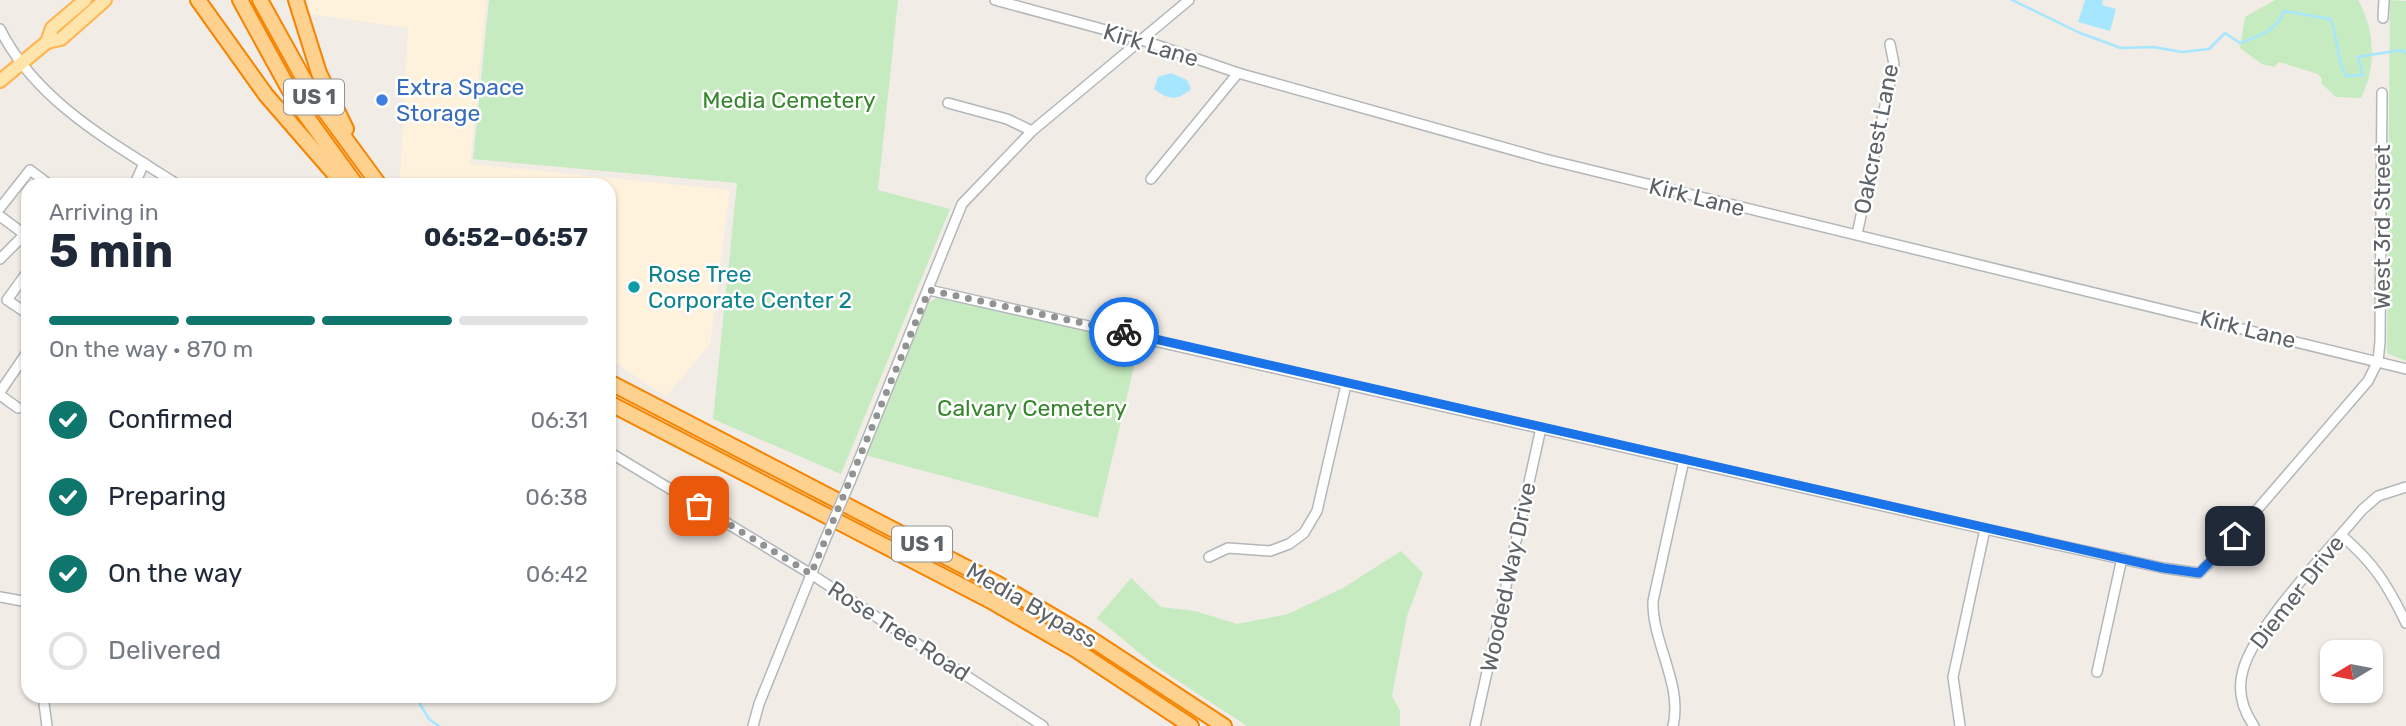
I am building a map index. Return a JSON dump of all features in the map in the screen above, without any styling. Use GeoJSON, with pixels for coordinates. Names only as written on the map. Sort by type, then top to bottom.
{"type":"FeatureCollection","features":[{"type":"Feature","properties":{"kind":"highway"},"geometry":{"type":"LineString","coordinates":[[198,0],[266,95],[338,178]]}},
{"type":"Feature","properties":{"kind":"highway","name":"US 1"},"geometry":{"type":"LineString","coordinates":[[240,0],[296,102],[351,178]]}},
{"type":"Feature","properties":{"kind":"highway","name":"US 1"},"geometry":{"type":"LineString","coordinates":[[260,0],[311,92],[375,178]]}},
{"type":"Feature","properties":{"kind":"highway"},"geometry":{"type":"LineString","coordinates":[[296,0],[312,55],[334,107],[376,178]]}},
{"type":"Feature","properties":{"kind":"highway","name":"Media Bypass"},"geometry":{"type":"LineString","coordinates":[[616,386],[670,417],[998,584],[1085,635],[1224,726]]}},
{"type":"Feature","properties":{"kind":"highway","name":"Media Bypass"},"geometry":{"type":"LineString","coordinates":[[616,407],[989,600],[1076,650],[1191,726]]}},
{"type":"Feature","properties":{"kind":"main road"},"geometry":{"type":"LineString","coordinates":[[47,42],[52,28],[85,0]]}},
{"type":"Feature","properties":{"kind":"main road"},"geometry":{"type":"LineString","coordinates":[[0,81],[47,42],[61,39],[105,0]]}},
{"type":"Feature","properties":{"kind":"street","name":"Kirk Lane"},"geometry":{"type":"LineString","coordinates":[[995,0],[1139,40],[1238,73],[1553,161],[2406,369]]}},
{"type":"Feature","properties":{"kind":"street"},"geometry":{"type":"LineString","coordinates":[[753,726],[759,704],[811,574],[962,204],[1032,131],[1189,0]]}},
{"type":"Feature","properties":{"kind":"street"},"geometry":{"type":"LineString","coordinates":[[2384,0],[2384,18]]}},
{"type":"Feature","properties":{"kind":"street"},"geometry":{"type":"LineString","coordinates":[[0,29],[20,64],[57,102],[167,178]]}},
{"type":"Feature","properties":{"kind":"street","name":"Oakcrest Lane"},"geometry":{"type":"LineString","coordinates":[[1857,234],[1894,64],[1890,44]]}},
{"type":"Feature","properties":{"kind":"street"},"geometry":{"type":"LineString","coordinates":[[1151,179],[1238,73]]}},
{"type":"Feature","properties":{"kind":"street","name":"West 3rd Street"},"geometry":{"type":"LineString","coordinates":[[2378,361],[2382,314],[2382,93]]}},
{"type":"Feature","properties":{"kind":"street"},"geometry":{"type":"LineString","coordinates":[[948,103],[1007,119],[1032,131]]}},
{"type":"Feature","properties":{"kind":"street"},"geometry":{"type":"LineString","coordinates":[[137,178],[144,163]]}},
{"type":"Feature","properties":{"kind":"street"},"geometry":{"type":"LineString","coordinates":[[24,178],[30,170],[41,178]]}},
{"type":"Feature","properties":{"kind":"street"},"geometry":{"type":"LineString","coordinates":[[0,208],[21,181]]}},
{"type":"Feature","properties":{"kind":"street"},"geometry":{"type":"LineString","coordinates":[[0,216],[21,232]]}},
{"type":"Feature","properties":{"kind":"street"},"geometry":{"type":"LineString","coordinates":[[0,258],[21,240]]}},
{"type":"Feature","properties":{"kind":"street"},"geometry":{"type":"LineString","coordinates":[[21,281],[7,300],[21,309]]}},
{"type":"Feature","properties":{"kind":"street"},"geometry":{"type":"LineString","coordinates":[[929,290],[1255,361],[1346,385],[1985,529],[2199,573],[2218,555],[2368,381],[2378,361]]}},
{"type":"Feature","properties":{"kind":"street"},"geometry":{"type":"LineString","coordinates":[[18,408],[0,394],[21,362]]}},
{"type":"Feature","properties":{"kind":"street"},"geometry":{"type":"LineString","coordinates":[[1209,556],[1228,548],[1270,551],[1289,544],[1304,533],[1317,511],[1346,385]]}},
{"type":"Feature","properties":{"kind":"street","name":"Wooded Way Drive"},"geometry":{"type":"LineString","coordinates":[[1475,726],[1541,428]]}},
{"type":"Feature","properties":{"kind":"street","name":"Rose Tree Road"},"geometry":{"type":"LineString","coordinates":[[616,456],[811,574],[1043,726]]}},
{"type":"Feature","properties":{"kind":"street"},"geometry":{"type":"LineString","coordinates":[[1673,726],[1674,698],[1653,618],[1653,601],[1684,460]]}},
{"type":"Feature","properties":{"kind":"street","name":"Diemer Drive"},"geometry":{"type":"LineString","coordinates":[[2254,726],[2244,712],[2240,694],[2242,672],[2249,652],[2260,634],[2341,535],[2378,496],[2406,486]]}},
{"type":"Feature","properties":{"kind":"street"},"geometry":{"type":"LineString","coordinates":[[1960,726],[1953,677],[1985,529]]}},
{"type":"Feature","properties":{"kind":"street"},"geometry":{"type":"LineString","coordinates":[[2341,535],[2369,559],[2387,583],[2406,623]]}},
{"type":"Feature","properties":{"kind":"street"},"geometry":{"type":"LineString","coordinates":[[2096,672],[2122,558]]}},
{"type":"Feature","properties":{"kind":"street"},"geometry":{"type":"LineString","coordinates":[[0,597],[21,601]]}},
{"type":"Feature","properties":{"kind":"street"},"geometry":{"type":"LineString","coordinates":[[44,703],[47,726]]}},
{"type":"Feature","properties":{"kind":"shaded area"},"geometry":{"type":"Polygon","coordinates":[[[306,0],[486,0],[470,164],[610,178],[400,178],[408,28],[310,14],[306,0]]]}},
{"type":"Feature","properties":{"kind":"shaded area"},"geometry":{"type":"Polygon","coordinates":[[[616,179],[730,190],[710,344],[666,397],[616,363],[616,179]]]}},
{"type":"Feature","properties":{"kind":"green space","name":"Media Cemetery"},"geometry":{"type":"Polygon","coordinates":[[[489,0],[898,0],[878,190],[950,209],[841,474],[713,419],[737,183],[473,159],[489,0]]]}},
{"type":"Feature","properties":{"kind":"green space"},"geometry":{"type":"Polygon","coordinates":[[[2275,0],[2358,0],[2368,24],[2372,48],[2370,73],[2361,98],[2336,97],[2321,83],[2322,79],[2318,74],[2279,62],[2274,67],[2262,64],[2240,48],[2245,17],[2275,0]]]}},
{"type":"Feature","properties":{"kind":"green space"},"geometry":{"type":"Polygon","coordinates":[[[2390,0],[2406,1],[2406,361],[2387,353],[2390,0]]]}},
{"type":"Feature","properties":{"kind":"green space","name":"Calvary Cemetery"},"geometry":{"type":"Polygon","coordinates":[[[940,296],[1140,341],[1098,518],[865,455],[928,303],[940,296]]]}},
{"type":"Feature","properties":{"kind":"green space"},"geometry":{"type":"Polygon","coordinates":[[[1401,551],[1423,573],[1407,616],[1392,696],[1400,711],[1400,726],[1247,726],[1154,665],[1097,618],[1131,578],[1161,607],[1195,611],[1237,624],[1288,614],[1343,588],[1401,551]]]}},
{"type":"Feature","properties":{"kind":"water"},"geometry":{"type":"Polygon","coordinates":[[[2085,0],[2103,0],[2102,5],[2116,9],[2110,31],[2078,22],[2085,0]]]}},
{"type":"Feature","properties":{"kind":"water"},"geometry":{"type":"Polygon","coordinates":[[[1171,73],[1187,80],[1191,89],[1173,98],[1154,89],[1158,77],[1171,73]]]}},
{"type":"Feature","properties":{"kind":"waterway"},"geometry":{"type":"LineString","coordinates":[[2012,0],[2080,33],[2121,48],[2153,47],[2182,52],[2209,49],[2225,33],[2240,43],[2272,28],[2284,11],[2330,19],[2346,76],[2363,75],[2358,57],[2401,50],[2406,53]]}},
{"type":"Feature","properties":{"kind":"waterway"},"geometry":{"type":"LineString","coordinates":[[419,703],[429,719],[439,726]]}},
{"type":"Feature","properties":{"kind":"way so far"},"geometry":{"type":"LineString","coordinates":[[699,506],[811,574],[929,290],[1124,332]]}},
{"type":"Feature","properties":{"kind":"place","name":"Extra Space Storage"},"geometry":{"type":"Point","coordinates":[382,100]}},
{"type":"Feature","properties":{"kind":"place","name":"Rose Tree Corporate Center 2"},"geometry":{"type":"Point","coordinates":[634,287]}},
{"type":"Feature","properties":{"kind":"route"},"geometry":{"type":"LineString","coordinates":[[1124,332],[1255,361],[1346,385],[2188,573],[2199,573],[2235,536]]}}]}
